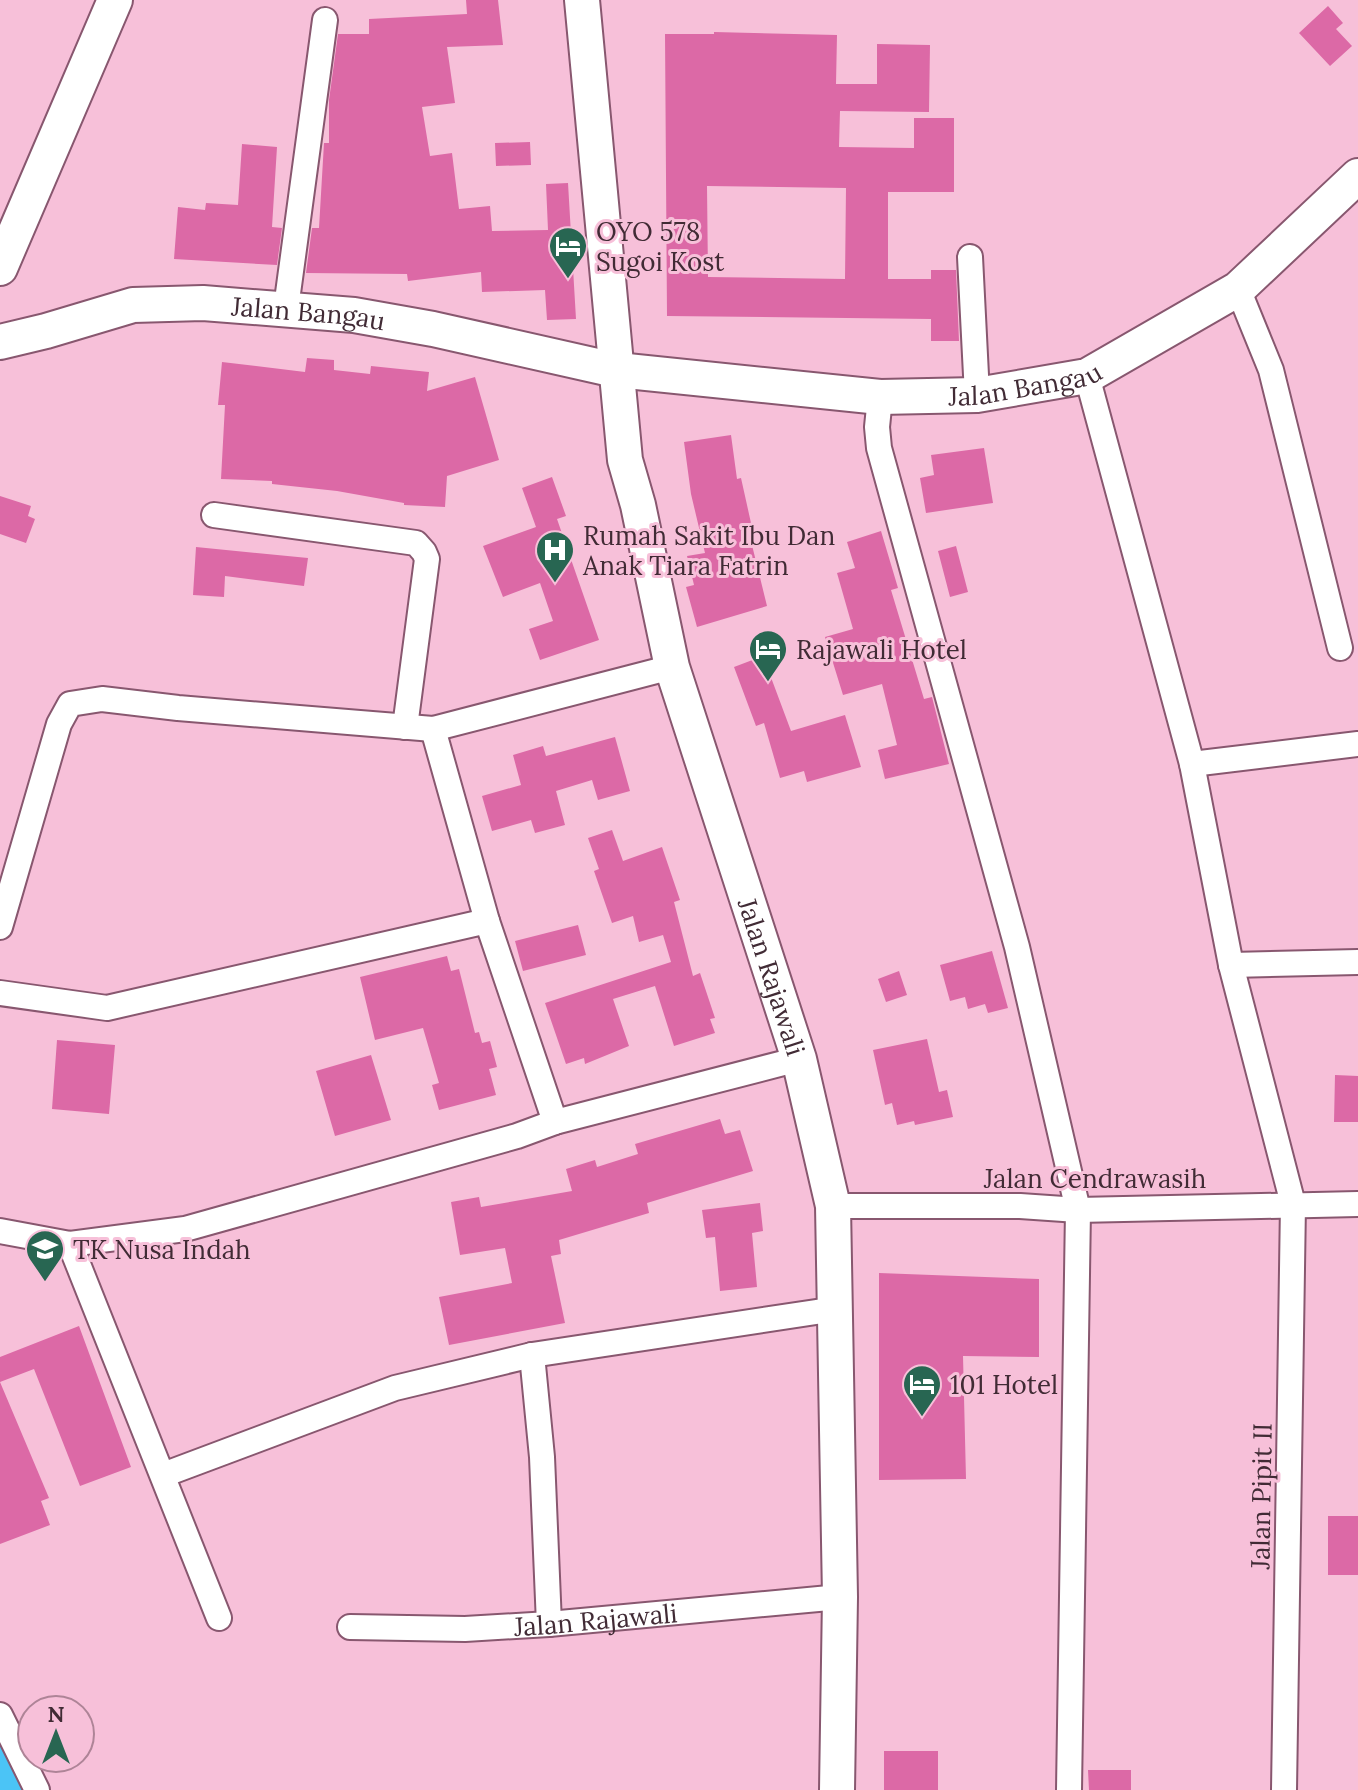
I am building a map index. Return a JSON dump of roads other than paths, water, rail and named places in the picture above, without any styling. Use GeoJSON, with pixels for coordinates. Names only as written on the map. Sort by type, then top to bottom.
{"type":"FeatureCollection","features":[{"type":"Feature","properties":{"kind":"street"},"geometry":{"type":"LineString","coordinates":[[0,268],[115,0]]}},
{"type":"Feature","properties":{"kind":"street","name":"Jalan Rajawali"},"geometry":{"type":"LineString","coordinates":[[582,0],[612,334],[640,458],[638,505],[672,667],[799,1059],[833,1206],[840,1597],[837,1790]]}},
{"type":"Feature","properties":{"kind":"street"},"geometry":{"type":"LineString","coordinates":[[286,308],[325,20]]}},
{"type":"Feature","properties":{"kind":"street","name":"Jalan Bangau"},"geometry":{"type":"LineString","coordinates":[[0,342],[133,305],[203,303],[354,315],[621,370],[880,397],[977,395],[1087,376],[1238,289],[1354,190]]}},
{"type":"Feature","properties":{"kind":"street"},"geometry":{"type":"LineString","coordinates":[[970,257],[977,395]]}},
{"type":"Feature","properties":{"kind":"street"},"geometry":{"type":"LineString","coordinates":[[1238,289],[1271,370],[1340,648]]}},
{"type":"Feature","properties":{"kind":"street","name":"Jalan Pipit II"},"geometry":{"type":"LineString","coordinates":[[1087,376],[1192,764],[1231,965],[1293,1204],[1284,1790]]}},
{"type":"Feature","properties":{"kind":"street"},"geometry":{"type":"LineString","coordinates":[[880,397],[877,427],[879,448],[1017,947],[1078,1210],[1069,1790]]}},
{"type":"Feature","properties":{"kind":"street"},"geometry":{"type":"LineString","coordinates":[[214,515],[416,543],[427,559],[405,727]]}},
{"type":"Feature","properties":{"kind":"street"},"geometry":{"type":"LineString","coordinates":[[0,927],[59,724],[70,704],[102,699],[433,729],[672,667]]}},
{"type":"Feature","properties":{"kind":"street"},"geometry":{"type":"LineString","coordinates":[[433,729],[487,921],[555,1122]]}},
{"type":"Feature","properties":{"kind":"street"},"geometry":{"type":"LineString","coordinates":[[1192,764],[1358,744]]}},
{"type":"Feature","properties":{"kind":"street"},"geometry":{"type":"LineString","coordinates":[[0,993],[107,1008],[487,921]]}},
{"type":"Feature","properties":{"kind":"street"},"geometry":{"type":"LineString","coordinates":[[1231,965],[1358,962]]}},
{"type":"Feature","properties":{"kind":"street"},"geometry":{"type":"LineString","coordinates":[[0,1231],[70,1244],[185,1229],[517,1136],[555,1122],[799,1059]]}},
{"type":"Feature","properties":{"kind":"street","name":"Jalan Cendrawasih"},"geometry":{"type":"LineString","coordinates":[[833,1206],[1020,1206],[1078,1210],[1358,1204]]}},
{"type":"Feature","properties":{"kind":"street"},"geometry":{"type":"LineString","coordinates":[[70,1244],[219,1618]]}},
{"type":"Feature","properties":{"kind":"street"},"geometry":{"type":"LineString","coordinates":[[163,1475],[395,1388],[532,1355],[836,1309]]}},
{"type":"Feature","properties":{"kind":"street"},"geometry":{"type":"LineString","coordinates":[[532,1355],[542,1457],[549,1624]]}},
{"type":"Feature","properties":{"kind":"street","name":"Jalan Rajawali"},"geometry":{"type":"LineString","coordinates":[[350,1627],[465,1629],[549,1624],[840,1597]]}},
{"type":"Feature","properties":{"kind":"street"},"geometry":{"type":"LineString","coordinates":[[0,1715],[37,1790]]}},
{"type":"Feature","properties":{"kind":"waterway"},"geometry":{"type":"LineString","coordinates":[[0,1750],[18,1790]]}},
{"type":"Feature","properties":{"kind":"place","name":"OYO 578 Sugoi Kost"},"geometry":{"type":"Point","coordinates":[568,280]}},
{"type":"Feature","properties":{"kind":"place","name":"Rumah Sakit Ibu Dan Anak Tiara Fatrin"},"geometry":{"type":"Point","coordinates":[555,584]}},
{"type":"Feature","properties":{"kind":"place","name":"Rajawali Hotel"},"geometry":{"type":"Point","coordinates":[768,683]}},
{"type":"Feature","properties":{"kind":"place","name":"TK Nusa Indah"},"geometry":{"type":"Point","coordinates":[45,1283]}},
{"type":"Feature","properties":{"kind":"place","name":"101 Hotel"},"geometry":{"type":"Point","coordinates":[922,1418]}}]}
